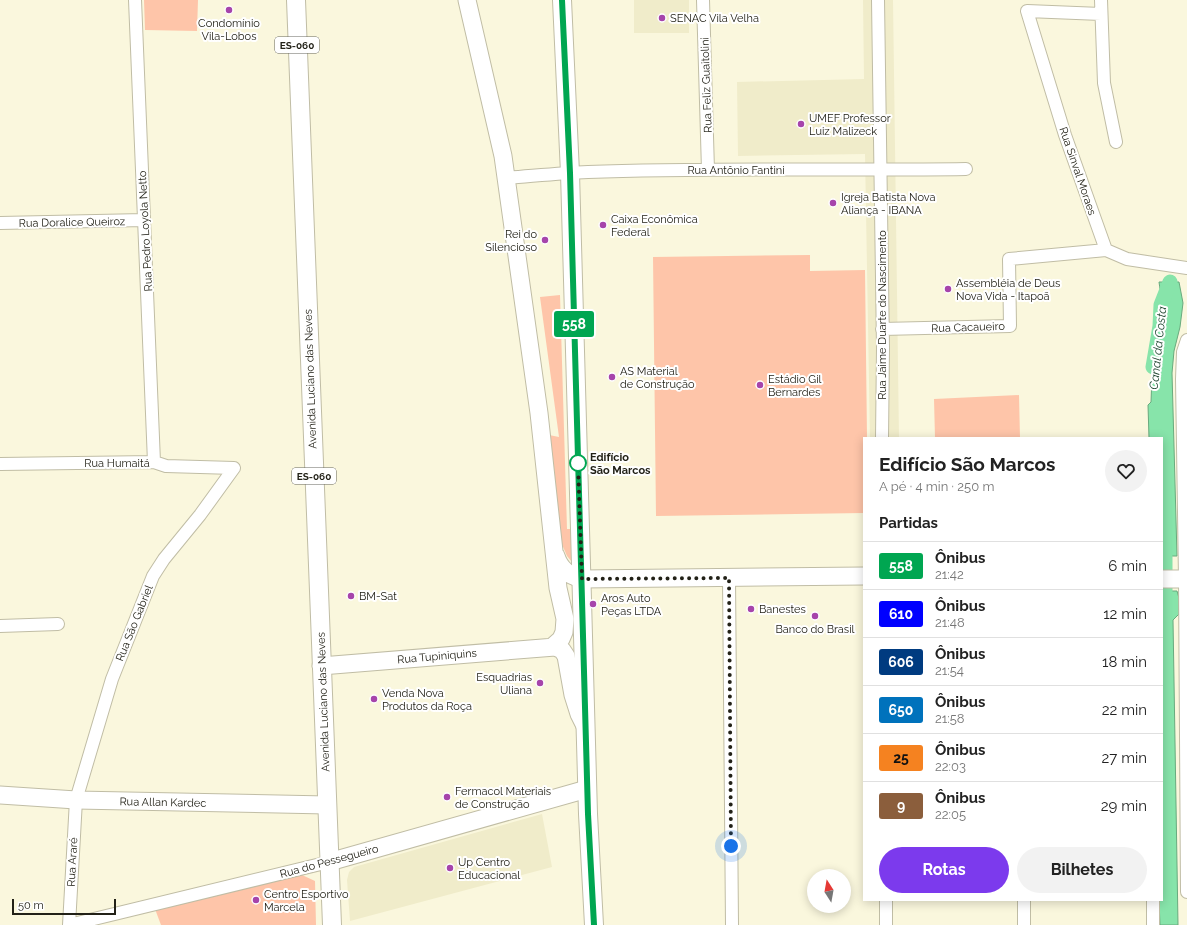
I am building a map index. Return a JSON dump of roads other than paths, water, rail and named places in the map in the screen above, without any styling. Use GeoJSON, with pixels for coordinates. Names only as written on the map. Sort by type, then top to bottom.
{"type":"FeatureCollection","features":[{"type":"Feature","properties":{"kind":"main road","name":"Avenida Luciano das Neves"},"geometry":{"type":"LineString","coordinates":[[296,0],[332,925]]}},
{"type":"Feature","properties":{"kind":"main road"},"geometry":{"type":"LineString","coordinates":[[562,0],[570,173],[587,789],[594,925]]}},
{"type":"Feature","properties":{"kind":"street","name":"Rua Pedro Loyola Netto"},"geometry":{"type":"LineString","coordinates":[[135,0],[154,462]]}},
{"type":"Feature","properties":{"kind":"street"},"geometry":{"type":"LineString","coordinates":[[467,0],[499,136],[538,405],[558,588],[564,612],[565,626],[561,639],[552,647]]}},
{"type":"Feature","properties":{"kind":"street","name":"Rua Feliz Guaitolini"},"geometry":{"type":"LineString","coordinates":[[703,0],[708,170]]}},
{"type":"Feature","properties":{"kind":"street","name":"Rua Jaime Duarte do Nascimento"},"geometry":{"type":"LineString","coordinates":[[878,0],[882,437]]}},
{"type":"Feature","properties":{"kind":"street"},"geometry":{"type":"LineString","coordinates":[[1101,0],[1104,83],[1116,142]]}},
{"type":"Feature","properties":{"kind":"street","name":"Rua Sinval Moraes"},"geometry":{"type":"LineString","coordinates":[[1101,14],[1028,11],[1065,135],[1106,250]]}},
{"type":"Feature","properties":{"kind":"street","name":"Rua Antônio Fantini"},"geometry":{"type":"LineString","coordinates":[[506,178],[570,173],[708,170],[966,169]]}},
{"type":"Feature","properties":{"kind":"street","name":"Rua Doralice Queiroz"},"geometry":{"type":"LineString","coordinates":[[0,223],[144,220]]}},
{"type":"Feature","properties":{"kind":"street"},"geometry":{"type":"LineString","coordinates":[[1106,250],[1128,259],[1187,268]]}},
{"type":"Feature","properties":{"kind":"street","name":"Rua Cacaueiro"},"geometry":{"type":"LineString","coordinates":[[882,329],[1010,326],[1009,259],[1106,250]]}},
{"type":"Feature","properties":{"kind":"street"},"geometry":{"type":"LineString","coordinates":[[1187,340],[1183,352],[1182,379],[1187,892]]}},
{"type":"Feature","properties":{"kind":"street","name":"Rua Humaitá"},"geometry":{"type":"LineString","coordinates":[[0,464],[154,462],[166,466],[234,468]]}},
{"type":"Feature","properties":{"kind":"street","name":"Rua São Gabriel"},"geometry":{"type":"LineString","coordinates":[[76,800],[112,679],[153,576],[164,559],[200,515],[234,468]]}},
{"type":"Feature","properties":{"kind":"street"},"geometry":{"type":"LineString","coordinates":[[554,550],[563,570],[575,578],[582,579],[863,576]]}},
{"type":"Feature","properties":{"kind":"street"},"geometry":{"type":"LineString","coordinates":[[729,578],[732,925]]}},
{"type":"Feature","properties":{"kind":"street"},"geometry":{"type":"LineString","coordinates":[[1163,579],[1184,579]]}},
{"type":"Feature","properties":{"kind":"street"},"geometry":{"type":"LineString","coordinates":[[0,626],[58,624]]}},
{"type":"Feature","properties":{"kind":"street","name":"Rua Tupiniquins"},"geometry":{"type":"LineString","coordinates":[[321,666],[552,647]]}},
{"type":"Feature","properties":{"kind":"street"},"geometry":{"type":"LineString","coordinates":[[552,647],[562,650],[566,656],[573,695],[579,714],[586,728]]}},
{"type":"Feature","properties":{"kind":"street","name":"Rua do Pessegueiro"},"geometry":{"type":"LineString","coordinates":[[69,925],[329,862],[587,789]]}},
{"type":"Feature","properties":{"kind":"street","name":"Rua Allan Kardec"},"geometry":{"type":"LineString","coordinates":[[0,795],[76,800],[327,805]]}},
{"type":"Feature","properties":{"kind":"street","name":"Rua Araré"},"geometry":{"type":"LineString","coordinates":[[69,925],[76,800]]}},
{"type":"Feature","properties":{"kind":"street"},"geometry":{"type":"LineString","coordinates":[[886,901],[886,925]]}},
{"type":"Feature","properties":{"kind":"street"},"geometry":{"type":"LineString","coordinates":[[1024,901],[1024,925]]}},
{"type":"Feature","properties":{"kind":"street"},"geometry":{"type":"LineString","coordinates":[[1153,901],[1153,925]]}},
{"type":"Feature","properties":{"kind":"water"},"geometry":{"type":"Polygon","coordinates":[[[1159,282],[1179,282],[1183,303],[1180,327],[1174,351],[1172,373],[1177,556],[1163,556],[1163,437],[1149,437],[1148,405],[1151,402],[1153,350],[1158,343],[1163,327],[1163,309],[1159,282]]]}},
{"type":"Feature","properties":{"kind":"water"},"geometry":{"type":"Polygon","coordinates":[[[1163,591],[1177,591],[1179,598],[1179,614],[1173,620],[1178,925],[1160,925],[1159,901],[1163,901],[1163,591]]]}},
{"type":"Feature","properties":{"kind":"waterway","name":"Canal da Costa"},"geometry":{"type":"LineString","coordinates":[[1153,367],[1160,326],[1161,305],[1170,282]]}},
{"type":"Feature","properties":{"kind":"waterway","name":"Canal da Costa"},"geometry":{"type":"LineString","coordinates":[[1163,534],[1165,557],[1165,610]]}},
{"type":"Feature","properties":{"kind":"place","name":"Condomínio Vila-Lobos"},"geometry":{"type":"Point","coordinates":[229,10]}},
{"type":"Feature","properties":{"kind":"place","name":"SENAC Vila Velha"},"geometry":{"type":"Point","coordinates":[662,18]}},
{"type":"Feature","properties":{"kind":"place","name":"UMEF Professor Luiz Malizeck"},"geometry":{"type":"Point","coordinates":[801,124]}},
{"type":"Feature","properties":{"kind":"place","name":"Igreja Batista Nova Aliança - IBANA"},"geometry":{"type":"Point","coordinates":[833,203]}},
{"type":"Feature","properties":{"kind":"place","name":"Caixa Econômica Federal"},"geometry":{"type":"Point","coordinates":[603,225]}},
{"type":"Feature","properties":{"kind":"place","name":"Rei do Silencioso"},"geometry":{"type":"Point","coordinates":[545,240]}},
{"type":"Feature","properties":{"kind":"place","name":"Assembléia de Deus Nova Vida - Itapoã"},"geometry":{"type":"Point","coordinates":[948,289]}},
{"type":"Feature","properties":{"kind":"place","name":"AS Material de Construção"},"geometry":{"type":"Point","coordinates":[612,377]}},
{"type":"Feature","properties":{"kind":"place","name":"Estádio Gil Bernardes"},"geometry":{"type":"Point","coordinates":[760,385]}},
{"type":"Feature","properties":{"kind":"place","name":"Edifício São Marcos"},"geometry":{"type":"Point","coordinates":[578,463]}},
{"type":"Feature","properties":{"kind":"place","name":"BM-Sat"},"geometry":{"type":"Point","coordinates":[351,596]}},
{"type":"Feature","properties":{"kind":"place","name":"Aros Auto Peças LTDA"},"geometry":{"type":"Point","coordinates":[593,604]}},
{"type":"Feature","properties":{"kind":"place","name":"Banestes"},"geometry":{"type":"Point","coordinates":[751,609]}},
{"type":"Feature","properties":{"kind":"place","name":"Banco do Brasil"},"geometry":{"type":"Point","coordinates":[815,616]}},
{"type":"Feature","properties":{"kind":"place","name":"Esquadrias Uliana"},"geometry":{"type":"Point","coordinates":[540,683]}},
{"type":"Feature","properties":{"kind":"place","name":"Venda Nova Produtos da Roça"},"geometry":{"type":"Point","coordinates":[374,699]}},
{"type":"Feature","properties":{"kind":"place","name":"Fermacol Materiais de Construção"},"geometry":{"type":"Point","coordinates":[447,797]}},
{"type":"Feature","properties":{"kind":"place","name":"Up Centro Educacional"},"geometry":{"type":"Point","coordinates":[450,868]}},
{"type":"Feature","properties":{"kind":"place","name":"Centro Esportivo Marcela"},"geometry":{"type":"Point","coordinates":[256,900]}}]}
